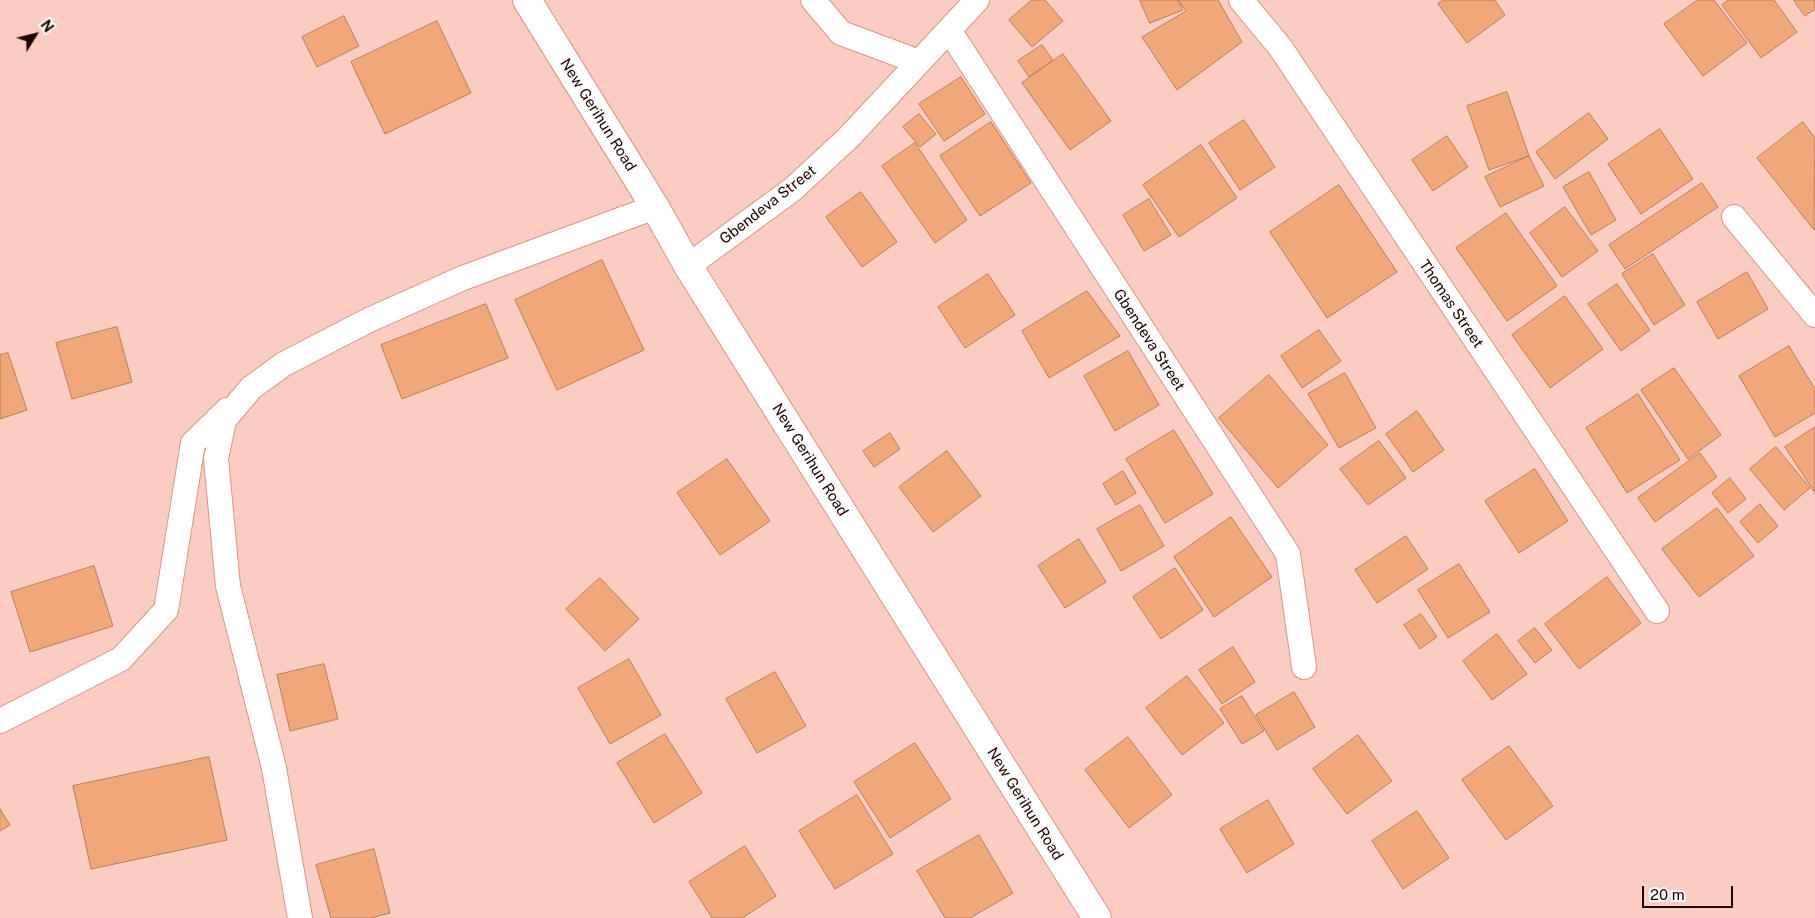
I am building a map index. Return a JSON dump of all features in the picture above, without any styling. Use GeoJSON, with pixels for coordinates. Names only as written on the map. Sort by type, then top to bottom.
{"type":"FeatureCollection","features":[{"type":"Feature","properties":{"kind":"street","name":"New Gerihun Road"},"geometry":{"type":"LineString","coordinates":[[527,0],[655,208],[688,266],[1097,918]]}},
{"type":"Feature","properties":{"kind":"street"},"geometry":{"type":"LineString","coordinates":[[813,0],[841,32],[919,62]]}},
{"type":"Feature","properties":{"kind":"street","name":"Gbendeva Street"},"geometry":{"type":"LineString","coordinates":[[688,266],[793,189],[849,137],[977,0]]}},
{"type":"Feature","properties":{"kind":"street","name":"Thomas Street"},"geometry":{"type":"LineString","coordinates":[[1241,0],[1285,56],[1657,611]]}},
{"type":"Feature","properties":{"kind":"street","name":"Gbendeva Street"},"geometry":{"type":"LineString","coordinates":[[949,30],[1288,554],[1304,667]]}},
{"type":"Feature","properties":{"kind":"street"},"geometry":{"type":"LineString","coordinates":[[0,721],[121,659],[166,610],[193,443],[251,388],[284,364],[412,300],[463,278],[655,208]]}},
{"type":"Feature","properties":{"kind":"street"},"geometry":{"type":"LineString","coordinates":[[1734,217],[1815,315]]}},
{"type":"Feature","properties":{"kind":"street"},"geometry":{"type":"LineString","coordinates":[[251,388],[224,420],[216,459],[228,586],[274,768],[300,918]]}},
{"type":"Feature","properties":{"kind":"building"},"geometry":{"type":"Polygon","coordinates":[[[1032,0],[1045,0],[1063,21],[1032,47],[1009,20],[1032,0]]]}},
{"type":"Feature","properties":{"kind":"building"},"geometry":{"type":"Polygon","coordinates":[[[1140,0],[1178,0],[1183,10],[1150,23],[1140,0]]]}},
{"type":"Feature","properties":{"kind":"building"},"geometry":{"type":"Polygon","coordinates":[[[1178,0],[1218,0],[1242,42],[1177,90],[1142,37],[1186,11],[1178,0]]]}},
{"type":"Feature","properties":{"kind":"building"},"geometry":{"type":"Polygon","coordinates":[[[1443,0],[1495,0],[1505,15],[1467,43],[1438,4],[1443,0]]]}},
{"type":"Feature","properties":{"kind":"building"},"geometry":{"type":"Polygon","coordinates":[[[1698,0],[1714,0],[1747,43],[1703,76],[1664,24],[1698,0]]]}},
{"type":"Feature","properties":{"kind":"building"},"geometry":{"type":"Polygon","coordinates":[[[1729,0],[1774,0],[1797,32],[1761,58],[1722,5],[1729,0]]]}},
{"type":"Feature","properties":{"kind":"building"},"geometry":{"type":"Polygon","coordinates":[[[1794,0],[1815,0],[1815,9],[1805,16],[1794,0]]]}},
{"type":"Feature","properties":{"kind":"building"},"geometry":{"type":"Polygon","coordinates":[[[344,16],[359,46],[317,67],[302,37],[344,16]]]}},
{"type":"Feature","properties":{"kind":"building"},"geometry":{"type":"Polygon","coordinates":[[[437,21],[471,93],[385,134],[351,62],[437,21]]]}},
{"type":"Feature","properties":{"kind":"building"},"geometry":{"type":"Polygon","coordinates":[[[1042,45],[1053,60],[1029,77],[1018,61],[1042,45]]]}},
{"type":"Feature","properties":{"kind":"building"},"geometry":{"type":"Polygon","coordinates":[[[1063,54],[1111,121],[1070,150],[1022,83],[1063,54]]]}},
{"type":"Feature","properties":{"kind":"building"},"geometry":{"type":"Polygon","coordinates":[[[961,77],[985,114],[944,141],[919,104],[961,77]]]}},
{"type":"Feature","properties":{"kind":"building"},"geometry":{"type":"Polygon","coordinates":[[[1507,92],[1529,156],[1489,170],[1467,106],[1507,92]]]}},
{"type":"Feature","properties":{"kind":"building"},"geometry":{"type":"Polygon","coordinates":[[[1589,113],[1608,139],[1555,179],[1536,152],[1589,113]]]}},
{"type":"Feature","properties":{"kind":"building"},"geometry":{"type":"Polygon","coordinates":[[[919,114],[936,134],[920,147],[903,127],[919,114]]]}},
{"type":"Feature","properties":{"kind":"building"},"geometry":{"type":"Polygon","coordinates":[[[1244,120],[1275,167],[1240,190],[1209,143],[1244,120]]]}},
{"type":"Feature","properties":{"kind":"building"},"geometry":{"type":"Polygon","coordinates":[[[991,122],[1031,183],[980,216],[940,156],[991,122]]]}},
{"type":"Feature","properties":{"kind":"building"},"geometry":{"type":"Polygon","coordinates":[[[1803,122],[1815,138],[1814,230],[1757,158],[1803,122]]]}},
{"type":"Feature","properties":{"kind":"building"},"geometry":{"type":"Polygon","coordinates":[[[1660,129],[1693,179],[1641,214],[1608,164],[1660,129]]]}},
{"type":"Feature","properties":{"kind":"building"},"geometry":{"type":"Polygon","coordinates":[[[1447,136],[1468,167],[1433,191],[1412,160],[1447,136]]]}},
{"type":"Feature","properties":{"kind":"building"},"geometry":{"type":"Polygon","coordinates":[[[915,143],[967,220],[935,243],[882,166],[915,143]]]}},
{"type":"Feature","properties":{"kind":"building"},"geometry":{"type":"Polygon","coordinates":[[[1201,145],[1237,198],[1179,237],[1143,185],[1201,145]]]}},
{"type":"Feature","properties":{"kind":"building"},"geometry":{"type":"Polygon","coordinates":[[[1529,156],[1544,186],[1500,207],[1485,177],[1529,156]]]}},
{"type":"Feature","properties":{"kind":"building"},"geometry":{"type":"Polygon","coordinates":[[[1589,172],[1616,220],[1591,235],[1563,187],[1589,172]]]}},
{"type":"Feature","properties":{"kind":"building"},"geometry":{"type":"Polygon","coordinates":[[[1702,183],[1718,207],[1625,269],[1609,245],[1702,183]]]}},
{"type":"Feature","properties":{"kind":"building"},"geometry":{"type":"Polygon","coordinates":[[[1339,185],[1397,272],[1327,318],[1270,232],[1339,185]]]}},
{"type":"Feature","properties":{"kind":"building"},"geometry":{"type":"Polygon","coordinates":[[[861,192],[897,242],[862,267],[826,217],[861,192]]]}},
{"type":"Feature","properties":{"kind":"building"},"geometry":{"type":"Polygon","coordinates":[[[1149,199],[1171,235],[1144,251],[1123,215],[1149,199]]]}},
{"type":"Feature","properties":{"kind":"building"},"geometry":{"type":"Polygon","coordinates":[[[1565,207],[1598,251],[1562,277],[1530,233],[1565,207]]]}},
{"type":"Feature","properties":{"kind":"building"},"geometry":{"type":"Polygon","coordinates":[[[1506,213],[1557,286],[1507,321],[1456,248],[1506,213]]]}},
{"type":"Feature","properties":{"kind":"building"},"geometry":{"type":"Polygon","coordinates":[[[1653,254],[1685,305],[1654,325],[1622,274],[1653,254]]]}},
{"type":"Feature","properties":{"kind":"building"},"geometry":{"type":"Polygon","coordinates":[[[602,260],[644,350],[557,390],[515,300],[602,260]]]}},
{"type":"Feature","properties":{"kind":"building"},"geometry":{"type":"Polygon","coordinates":[[[1747,272],[1768,309],[1718,339],[1697,302],[1747,272]]]}},
{"type":"Feature","properties":{"kind":"building"},"geometry":{"type":"Polygon","coordinates":[[[988,274],[1015,315],[965,348],[938,307],[988,274]]]}},
{"type":"Feature","properties":{"kind":"building"},"geometry":{"type":"Polygon","coordinates":[[[1617,284],[1650,330],[1621,351],[1588,304],[1617,284]]]}},
{"type":"Feature","properties":{"kind":"building"},"geometry":{"type":"Polygon","coordinates":[[[1087,291],[1120,336],[1049,378],[1022,331],[1087,291]]]}},
{"type":"Feature","properties":{"kind":"building"},"geometry":{"type":"Polygon","coordinates":[[[1565,296],[1603,349],[1550,388],[1512,335],[1565,296]]]}},
{"type":"Feature","properties":{"kind":"building"},"geometry":{"type":"Polygon","coordinates":[[[486,304],[508,358],[402,399],[381,345],[486,304]]]}},
{"type":"Feature","properties":{"kind":"building"},"geometry":{"type":"Polygon","coordinates":[[[117,327],[132,382],[72,399],[56,343],[117,327]]]}},
{"type":"Feature","properties":{"kind":"building"},"geometry":{"type":"Polygon","coordinates":[[[1319,330],[1341,361],[1302,388],[1281,356],[1319,330]]]}},
{"type":"Feature","properties":{"kind":"building"},"geometry":{"type":"Polygon","coordinates":[[[1789,346],[1815,389],[1815,413],[1775,437],[1739,376],[1789,346]]]}},
{"type":"Feature","properties":{"kind":"building"},"geometry":{"type":"Polygon","coordinates":[[[1128,351],[1159,405],[1115,431],[1084,376],[1128,351]]]}},
{"type":"Feature","properties":{"kind":"building"},"geometry":{"type":"Polygon","coordinates":[[[8,353],[27,410],[0,419],[0,355],[8,353]]]}},
{"type":"Feature","properties":{"kind":"building"},"geometry":{"type":"Polygon","coordinates":[[[1674,368],[1721,435],[1688,459],[1641,390],[1674,368]]]}},
{"type":"Feature","properties":{"kind":"building"},"geometry":{"type":"Polygon","coordinates":[[[1345,373],[1376,428],[1339,448],[1308,394],[1345,373]]]}},
{"type":"Feature","properties":{"kind":"building"},"geometry":{"type":"Polygon","coordinates":[[[1269,375],[1328,445],[1278,488],[1219,418],[1269,375]]]}},
{"type":"Feature","properties":{"kind":"building"},"geometry":{"type":"Polygon","coordinates":[[[1638,394],[1680,460],[1627,493],[1586,428],[1638,394]]]}},
{"type":"Feature","properties":{"kind":"building"},"geometry":{"type":"Polygon","coordinates":[[[1417,411],[1444,450],[1413,472],[1386,434],[1417,411]]]}},
{"type":"Feature","properties":{"kind":"building"},"geometry":{"type":"Polygon","coordinates":[[[1815,427],[1815,493],[1785,447],[1815,427]]]}},
{"type":"Feature","properties":{"kind":"building"},"geometry":{"type":"Polygon","coordinates":[[[1174,430],[1213,494],[1165,523],[1126,459],[1174,430]]]}},
{"type":"Feature","properties":{"kind":"building"},"geometry":{"type":"Polygon","coordinates":[[[890,433],[900,449],[874,467],[863,451],[890,433]]]}},
{"type":"Feature","properties":{"kind":"building"},"geometry":{"type":"Polygon","coordinates":[[[1379,441],[1406,478],[1368,505],[1340,469],[1379,441]]]}},
{"type":"Feature","properties":{"kind":"building"},"geometry":{"type":"Polygon","coordinates":[[[1776,447],[1810,488],[1784,510],[1750,469],[1776,447]]]}},
{"type":"Feature","properties":{"kind":"building"},"geometry":{"type":"Polygon","coordinates":[[[947,451],[981,496],[933,532],[899,487],[947,451]]]}},
{"type":"Feature","properties":{"kind":"building"},"geometry":{"type":"Polygon","coordinates":[[[1700,453],[1717,477],[1655,522],[1638,498],[1700,453]]]}},
{"type":"Feature","properties":{"kind":"building"},"geometry":{"type":"Polygon","coordinates":[[[727,459],[770,521],[720,555],[677,493],[727,459]]]}},
{"type":"Feature","properties":{"kind":"building"},"geometry":{"type":"Polygon","coordinates":[[[1535,469],[1568,521],[1519,553],[1485,501],[1535,469]]]}},
{"type":"Feature","properties":{"kind":"building"},"geometry":{"type":"Polygon","coordinates":[[[1123,471],[1136,493],[1116,505],[1103,484],[1123,471]]]}},
{"type":"Feature","properties":{"kind":"building"},"geometry":{"type":"Polygon","coordinates":[[[1730,478],[1746,499],[1728,513],[1712,493],[1730,478]]]}},
{"type":"Feature","properties":{"kind":"building"},"geometry":{"type":"Polygon","coordinates":[[[1760,504],[1778,526],[1758,543],[1740,522],[1760,504]]]}},
{"type":"Feature","properties":{"kind":"building"},"geometry":{"type":"Polygon","coordinates":[[[1140,505],[1164,546],[1121,571],[1097,529],[1140,505]]]}},
{"type":"Feature","properties":{"kind":"building"},"geometry":{"type":"Polygon","coordinates":[[[1717,508],[1754,556],[1699,597],[1662,549],[1717,508]]]}},
{"type":"Feature","properties":{"kind":"building"},"geometry":{"type":"Polygon","coordinates":[[[1231,517],[1272,577],[1214,617],[1174,557],[1231,517]]]}},
{"type":"Feature","properties":{"kind":"building"},"geometry":{"type":"Polygon","coordinates":[[[1406,536],[1428,569],[1377,603],[1355,570],[1406,536]]]}},
{"type":"Feature","properties":{"kind":"building"},"geometry":{"type":"Polygon","coordinates":[[[1079,539],[1106,582],[1065,608],[1038,566],[1079,539]]]}},
{"type":"Feature","properties":{"kind":"building"},"geometry":{"type":"Polygon","coordinates":[[[1459,564],[1490,612],[1448,638],[1418,590],[1459,564]]]}},
{"type":"Feature","properties":{"kind":"building"},"geometry":{"type":"Polygon","coordinates":[[[94,566],[113,626],[30,652],[11,592],[94,566]]]}},
{"type":"Feature","properties":{"kind":"building"},"geometry":{"type":"Polygon","coordinates":[[[1175,568],[1203,610],[1161,639],[1133,597],[1175,568]]]}},
{"type":"Feature","properties":{"kind":"building"},"geometry":{"type":"Polygon","coordinates":[[[1607,577],[1641,623],[1579,669],[1545,624],[1607,577]]]}},
{"type":"Feature","properties":{"kind":"building"},"geometry":{"type":"Polygon","coordinates":[[[600,578],[639,619],[605,651],[566,609],[600,578]]]}},
{"type":"Feature","properties":{"kind":"building"},"geometry":{"type":"Polygon","coordinates":[[[1421,614],[1437,637],[1420,649],[1404,625],[1421,614]]]}},
{"type":"Feature","properties":{"kind":"building"},"geometry":{"type":"Polygon","coordinates":[[[1535,628],[1552,650],[1535,663],[1518,641],[1535,628]]]}},
{"type":"Feature","properties":{"kind":"building"},"geometry":{"type":"Polygon","coordinates":[[[1497,634],[1527,674],[1492,700],[1463,661],[1497,634]]]}},
{"type":"Feature","properties":{"kind":"building"},"geometry":{"type":"Polygon","coordinates":[[[1233,647],[1255,682],[1222,704],[1199,670],[1233,647]]]}},
{"type":"Feature","properties":{"kind":"building"},"geometry":{"type":"Polygon","coordinates":[[[629,659],[661,715],[610,744],[578,688],[629,659]]]}},
{"type":"Feature","properties":{"kind":"building"},"geometry":{"type":"Polygon","coordinates":[[[324,664],[338,719],[290,731],[277,675],[324,664]]]}},
{"type":"Feature","properties":{"kind":"building"},"geometry":{"type":"Polygon","coordinates":[[[775,672],[806,726],[757,753],[726,699],[775,672]]]}},
{"type":"Feature","properties":{"kind":"building"},"geometry":{"type":"Polygon","coordinates":[[[1187,676],[1224,723],[1182,755],[1146,708],[1187,676]]]}},
{"type":"Feature","properties":{"kind":"building"},"geometry":{"type":"Polygon","coordinates":[[[1294,692],[1315,727],[1277,750],[1256,715],[1294,692]]]}},
{"type":"Feature","properties":{"kind":"building"},"geometry":{"type":"Polygon","coordinates":[[[1242,696],[1264,731],[1242,744],[1220,709],[1242,696]]]}},
{"type":"Feature","properties":{"kind":"building"},"geometry":{"type":"Polygon","coordinates":[[[665,734],[702,793],[654,823],[617,763],[665,734]]]}},
{"type":"Feature","properties":{"kind":"building"},"geometry":{"type":"Polygon","coordinates":[[[1358,735],[1392,781],[1347,814],[1313,769],[1358,735]]]}},
{"type":"Feature","properties":{"kind":"building"},"geometry":{"type":"Polygon","coordinates":[[[1128,737],[1172,795],[1129,828],[1085,770],[1128,737]]]}},
{"type":"Feature","properties":{"kind":"building"},"geometry":{"type":"Polygon","coordinates":[[[915,743],[951,799],[890,838],[854,782],[915,743]]]}},
{"type":"Feature","properties":{"kind":"building"},"geometry":{"type":"Polygon","coordinates":[[[1509,746],[1553,806],[1506,840],[1462,780],[1509,746]]]}},
{"type":"Feature","properties":{"kind":"building"},"geometry":{"type":"Polygon","coordinates":[[[209,757],[227,840],[91,869],[73,786],[209,757]]]}},
{"type":"Feature","properties":{"kind":"building"},"geometry":{"type":"Polygon","coordinates":[[[857,795],[893,854],[835,889],[799,831],[857,795]]]}},
{"type":"Feature","properties":{"kind":"building"},"geometry":{"type":"Polygon","coordinates":[[[1268,800],[1294,844],[1247,873],[1220,829],[1268,800]]]}},
{"type":"Feature","properties":{"kind":"building"},"geometry":{"type":"Polygon","coordinates":[[[0,809],[10,825],[0,831],[0,809]]]}},
{"type":"Feature","properties":{"kind":"building"},"geometry":{"type":"Polygon","coordinates":[[[1417,811],[1449,858],[1403,889],[1372,841],[1417,811]]]}},
{"type":"Feature","properties":{"kind":"building"},"geometry":{"type":"Polygon","coordinates":[[[979,835],[1013,893],[970,918],[945,918],[917,871],[979,835]]]}},
{"type":"Feature","properties":{"kind":"building"},"geometry":{"type":"Polygon","coordinates":[[[745,846],[776,896],[742,918],[712,918],[689,882],[745,846]]]}},
{"type":"Feature","properties":{"kind":"building"},"geometry":{"type":"Polygon","coordinates":[[[374,849],[390,913],[371,918],[331,918],[316,865],[374,849]]]}}]}
